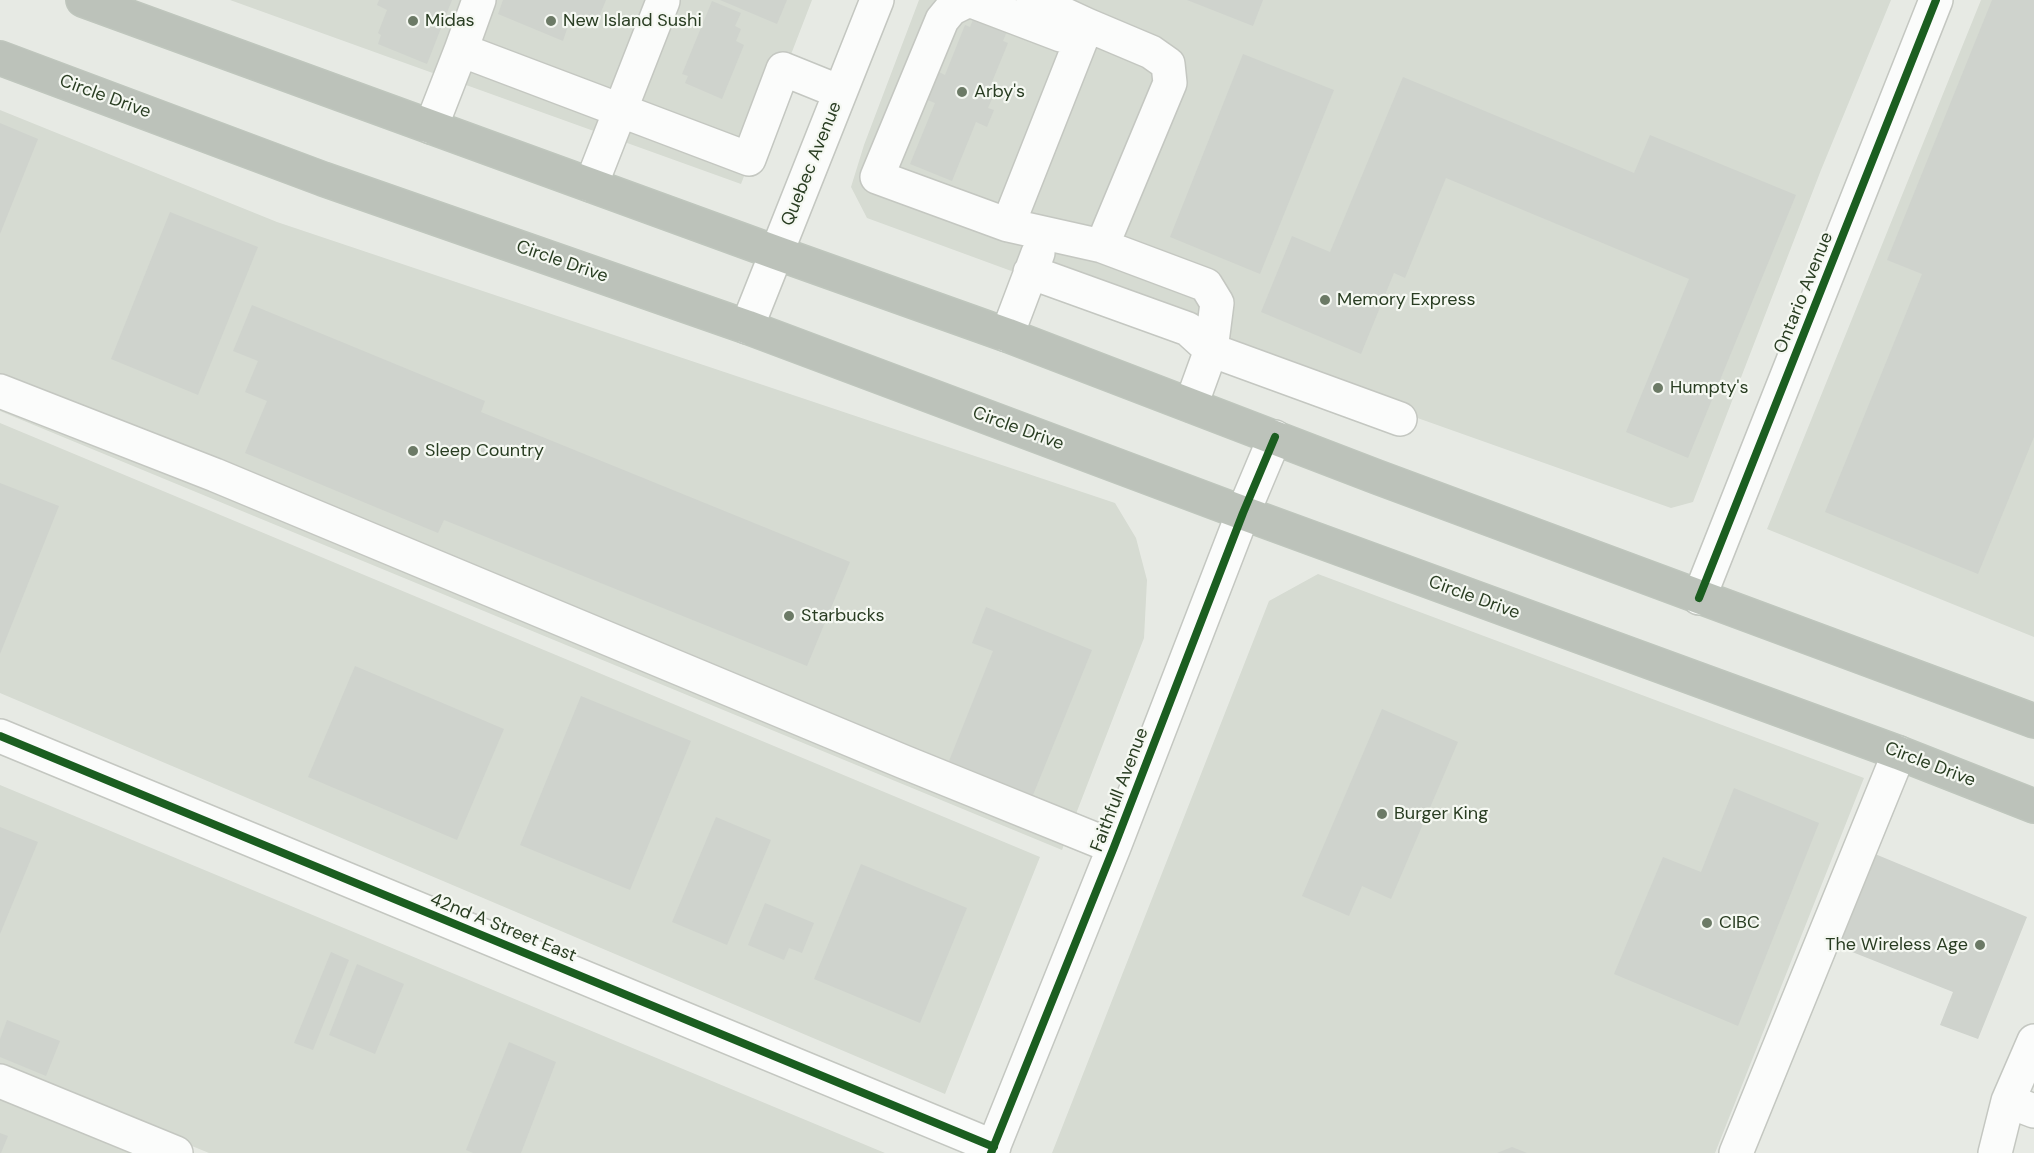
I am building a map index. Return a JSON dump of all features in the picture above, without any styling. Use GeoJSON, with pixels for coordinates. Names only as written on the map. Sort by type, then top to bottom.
{"type":"FeatureCollection","features":[{"type":"Feature","properties":{"kind":"highway"},"geometry":{"type":"LineString","coordinates":[[84,0],[1007,335],[1699,598],[2034,721]]}},
{"type":"Feature","properties":{"kind":"highway","name":"Circle Drive"},"geometry":{"type":"LineString","coordinates":[[0,58],[323,179],[747,327],[1243,513],[1899,753],[2034,806]]}},
{"type":"Feature","properties":{"kind":"street"},"geometry":{"type":"LineString","coordinates":[[431,127],[479,0]]}},
{"type":"Feature","properties":{"kind":"street","name":"Quebec Avenue"},"geometry":{"type":"LineString","coordinates":[[747,327],[877,0]]}},
{"type":"Feature","properties":{"kind":"street"},"geometry":{"type":"LineString","coordinates":[[1102,246],[1170,82],[1168,64],[1151,52],[969,0],[951,9],[942,20],[877,177],[1008,225],[1102,246],[1206,285],[1217,303],[1211,350],[1191,405]]}},
{"type":"Feature","properties":{"kind":"street"},"geometry":{"type":"LineString","coordinates":[[1033,0],[1083,34]]}},
{"type":"Feature","properties":{"kind":"street","name":"Ontario Avenue"},"geometry":{"type":"LineString","coordinates":[[1699,598],[1936,0]]}},
{"type":"Feature","properties":{"kind":"street"},"geometry":{"type":"LineString","coordinates":[[591,185],[663,1]]}},
{"type":"Feature","properties":{"kind":"street"},"geometry":{"type":"LineString","coordinates":[[1008,225],[1083,34]]}},
{"type":"Feature","properties":{"kind":"street"},"geometry":{"type":"LineString","coordinates":[[461,50],[749,159],[783,69],[840,92]]}},
{"type":"Feature","properties":{"kind":"street"},"geometry":{"type":"LineString","coordinates":[[1007,335],[1046,235]]}},
{"type":"Feature","properties":{"kind":"street"},"geometry":{"type":"LineString","coordinates":[[1030,272],[1188,329],[1211,350],[1400,419]]}},
{"type":"Feature","properties":{"kind":"street"},"geometry":{"type":"LineString","coordinates":[[0,391],[215,475],[882,753],[1114,847]]}},
{"type":"Feature","properties":{"kind":"street","name":"Faithfull Avenue"},"geometry":{"type":"LineString","coordinates":[[993,1150],[1114,847],[1243,513],[1275,437]]}},
{"type":"Feature","properties":{"kind":"street","name":"42nd A Street East"},"geometry":{"type":"LineString","coordinates":[[0,736],[993,1150]]}},
{"type":"Feature","properties":{"kind":"street"},"geometry":{"type":"LineString","coordinates":[[1736,1153],[1899,753]]}},
{"type":"Feature","properties":{"kind":"street"},"geometry":{"type":"LineString","coordinates":[[1995,1153],[2021,1106],[2034,1041]]}},
{"type":"Feature","properties":{"kind":"street"},"geometry":{"type":"LineString","coordinates":[[0,1081],[176,1153]]}},
{"type":"Feature","properties":{"kind":"shaded area"},"geometry":{"type":"Polygon","coordinates":[[[230,0],[812,0],[741,184],[230,0]]]}},
{"type":"Feature","properties":{"kind":"shaded area"},"geometry":{"type":"Polygon","coordinates":[[[919,0],[1891,0],[1821,170],[1693,502],[1671,508],[1240,355],[867,218],[851,187],[864,145],[919,0]]]}},
{"type":"Feature","properties":{"kind":"shaded area"},"geometry":{"type":"Polygon","coordinates":[[[1981,0],[2034,0],[2034,637],[1767,529],[1981,0]]]}},
{"type":"Feature","properties":{"kind":"shaded area"},"geometry":{"type":"Polygon","coordinates":[[[0,110],[277,222],[1115,503],[1136,538],[1147,580],[1144,638],[1062,850],[0,411],[0,110]]]}},
{"type":"Feature","properties":{"kind":"shaded area"},"geometry":{"type":"Polygon","coordinates":[[[0,423],[1040,857],[945,1094],[0,693],[0,423]]]}},
{"type":"Feature","properties":{"kind":"shaded area"},"geometry":{"type":"Polygon","coordinates":[[[1318,574],[1864,778],[1715,1153],[1052,1153],[1269,601],[1318,574]]]}},
{"type":"Feature","properties":{"kind":"shaded area"},"geometry":{"type":"Polygon","coordinates":[[[0,785],[885,1153],[209,1153],[0,1067],[0,785]]]}},
{"type":"Feature","properties":{"kind":"shaded area"},"geometry":{"type":"Polygon","coordinates":[[[0,1099],[130,1153],[0,1153],[0,1099]]]}},
{"type":"Feature","properties":{"kind":"building","name":"Midas"},"geometry":{"type":"Polygon","coordinates":[[[379,0],[452,0],[427,64],[378,44],[381,35],[378,33],[387,10],[377,5],[379,0]]]}},
{"type":"Feature","properties":{"kind":"building","name":"New Island Sushi"},"geometry":{"type":"Polygon","coordinates":[[[503,0],[606,0],[599,17],[592,14],[590,20],[576,26],[569,23],[563,41],[498,14],[503,0]]]}},
{"type":"Feature","properties":{"kind":"building"},"geometry":{"type":"Polygon","coordinates":[[[720,0],[787,0],[777,24],[720,0]]]}},
{"type":"Feature","properties":{"kind":"building"},"geometry":{"type":"Polygon","coordinates":[[[1187,0],[1263,0],[1253,26],[1187,0]]]}},
{"type":"Feature","properties":{"kind":"building"},"geometry":{"type":"Polygon","coordinates":[[[1992,0],[2034,0],[2034,437],[1978,574],[1825,512],[1922,274],[1887,260],[1992,0]]]}},
{"type":"Feature","properties":{"kind":"building"},"geometry":{"type":"Polygon","coordinates":[[[712,1],[741,13],[735,26],[741,29],[736,41],[744,45],[722,99],[685,83],[688,76],[682,74],[712,1]]]}},
{"type":"Feature","properties":{"kind":"building","name":"Arby's"},"geometry":{"type":"Polygon","coordinates":[[[975,15],[1008,29],[1003,41],[1008,43],[992,82],[998,85],[988,108],[994,110],[987,127],[976,122],[952,181],[910,164],[935,103],[925,99],[937,71],[945,75],[965,25],[970,27],[975,15]]]}},
{"type":"Feature","properties":{"kind":"building"},"geometry":{"type":"Polygon","coordinates":[[[1243,54],[1334,90],[1260,274],[1170,237],[1243,54]]]}},
{"type":"Feature","properties":{"kind":"building"},"geometry":{"type":"Polygon","coordinates":[[[1403,77],[1634,173],[1650,135],[1796,195],[1688,458],[1626,432],[1689,279],[1446,178],[1405,278],[1394,273],[1361,354],[1261,312],[1292,236],[1330,252],[1403,77]]]}},
{"type":"Feature","properties":{"kind":"building"},"geometry":{"type":"Polygon","coordinates":[[[0,123],[38,139],[0,234],[0,123]]]}},
{"type":"Feature","properties":{"kind":"building"},"geometry":{"type":"Polygon","coordinates":[[[170,212],[258,247],[198,395],[111,359],[170,212]]]}},
{"type":"Feature","properties":{"kind":"building"},"geometry":{"type":"Polygon","coordinates":[[[252,305],[485,401],[481,412],[850,562],[807,666],[444,520],[438,533],[245,453],[267,401],[245,392],[258,361],[233,351],[252,305]]]}},
{"type":"Feature","properties":{"kind":"building"},"geometry":{"type":"Polygon","coordinates":[[[0,483],[59,506],[0,654],[0,483]]]}},
{"type":"Feature","properties":{"kind":"building"},"geometry":{"type":"Polygon","coordinates":[[[986,607],[1092,650],[1033,795],[949,761],[993,651],[972,643],[986,607]]]}},
{"type":"Feature","properties":{"kind":"building"},"geometry":{"type":"Polygon","coordinates":[[[355,666],[504,729],[457,840],[308,777],[355,666]]]}},
{"type":"Feature","properties":{"kind":"building"},"geometry":{"type":"Polygon","coordinates":[[[581,696],[691,741],[630,890],[520,845],[581,696]]]}},
{"type":"Feature","properties":{"kind":"building","name":"Burger King"},"geometry":{"type":"Polygon","coordinates":[[[1382,709],[1458,742],[1391,899],[1362,886],[1349,916],[1302,896],[1382,709]]]}},
{"type":"Feature","properties":{"kind":"building","name":"CIBC"},"geometry":{"type":"Polygon","coordinates":[[[1734,788],[1819,823],[1738,1026],[1614,974],[1663,857],[1701,872],[1734,788]]]}},
{"type":"Feature","properties":{"kind":"building"},"geometry":{"type":"Polygon","coordinates":[[[716,817],[771,840],[727,945],[672,922],[716,817]]]}},
{"type":"Feature","properties":{"kind":"building"},"geometry":{"type":"Polygon","coordinates":[[[0,827],[38,842],[0,934],[0,827]]]}},
{"type":"Feature","properties":{"kind":"building"},"geometry":{"type":"Polygon","coordinates":[[[1863,849],[2027,917],[1978,1039],[1940,1025],[1953,992],[1827,942],[1863,849]]]}},
{"type":"Feature","properties":{"kind":"building"},"geometry":{"type":"Polygon","coordinates":[[[861,864],[967,908],[920,1023],[814,979],[861,864]]]}},
{"type":"Feature","properties":{"kind":"building"},"geometry":{"type":"Polygon","coordinates":[[[765,903],[814,923],[802,953],[789,948],[784,960],[748,945],[765,903]]]}},
{"type":"Feature","properties":{"kind":"building"},"geometry":{"type":"Polygon","coordinates":[[[331,952],[349,960],[313,1050],[294,1043],[331,952]]]}},
{"type":"Feature","properties":{"kind":"building"},"geometry":{"type":"Polygon","coordinates":[[[357,964],[404,984],[375,1054],[329,1035],[357,964]]]}},
{"type":"Feature","properties":{"kind":"building"},"geometry":{"type":"Polygon","coordinates":[[[7,1020],[60,1041],[46,1076],[0,1057],[0,1039],[7,1020]]]}},
{"type":"Feature","properties":{"kind":"building"},"geometry":{"type":"Polygon","coordinates":[[[509,1042],[556,1062],[521,1153],[473,1153],[466,1150],[509,1042]]]}},
{"type":"Feature","properties":{"kind":"building"},"geometry":{"type":"Polygon","coordinates":[[[0,1133],[8,1136],[1,1153],[0,1153],[0,1133]]]}},
{"type":"Feature","properties":{"kind":"building"},"geometry":{"type":"Polygon","coordinates":[[[1512,1147],[1527,1153],[1497,1153],[1512,1147]]]}},
{"type":"Feature","properties":{"kind":"cycle path"},"geometry":{"type":"LineString","coordinates":[[1699,598],[1936,0]]}},
{"type":"Feature","properties":{"kind":"cycle path"},"geometry":{"type":"LineString","coordinates":[[991,1153],[1275,437]]}},
{"type":"Feature","properties":{"kind":"cycle path"},"geometry":{"type":"LineString","coordinates":[[0,736],[994,1147]]}},
{"type":"Feature","properties":{"kind":"place","name":"Midas"},"geometry":{"type":"Point","coordinates":[413,21]}},
{"type":"Feature","properties":{"kind":"place","name":"New Island Sushi"},"geometry":{"type":"Point","coordinates":[551,21]}},
{"type":"Feature","properties":{"kind":"place","name":"Arby's"},"geometry":{"type":"Point","coordinates":[962,92]}},
{"type":"Feature","properties":{"kind":"place","name":"Memory Express"},"geometry":{"type":"Point","coordinates":[1325,300]}},
{"type":"Feature","properties":{"kind":"place","name":"Humpty's"},"geometry":{"type":"Point","coordinates":[1658,388]}},
{"type":"Feature","properties":{"kind":"place","name":"Sleep Country"},"geometry":{"type":"Point","coordinates":[413,451]}},
{"type":"Feature","properties":{"kind":"place","name":"Starbucks"},"geometry":{"type":"Point","coordinates":[789,616]}},
{"type":"Feature","properties":{"kind":"place","name":"Burger King"},"geometry":{"type":"Point","coordinates":[1382,814]}},
{"type":"Feature","properties":{"kind":"place","name":"CIBC"},"geometry":{"type":"Point","coordinates":[1707,923]}},
{"type":"Feature","properties":{"kind":"place","name":"The Wireless Age"},"geometry":{"type":"Point","coordinates":[1980,945]}}]}
